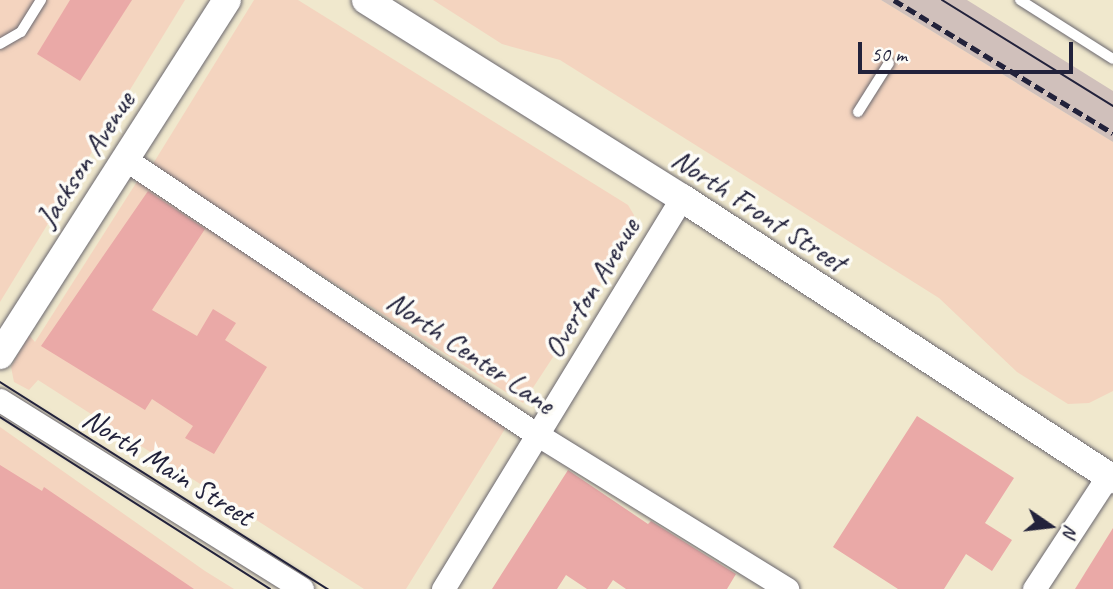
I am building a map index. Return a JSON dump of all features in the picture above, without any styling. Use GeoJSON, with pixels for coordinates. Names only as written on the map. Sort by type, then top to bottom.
{"type":"FeatureCollection","features":[{"type":"Feature","properties":{"kind":"street","name":"Jackson Avenue"},"geometry":{"type":"LineString","coordinates":[[0,355],[227,0]]}},
{"type":"Feature","properties":{"kind":"street","name":"North Front Street"},"geometry":{"type":"LineString","coordinates":[[366,0],[681,198],[1111,475]]}},
{"type":"Feature","properties":{"kind":"street","name":"North Center Lane"},"geometry":{"type":"LineString","coordinates":[[125,159],[538,435],[787,589]]}},
{"type":"Feature","properties":{"kind":"street","name":"Overton Avenue"},"geometry":{"type":"LineString","coordinates":[[443,589],[681,198]]}},
{"type":"Feature","properties":{"kind":"street","name":"North Main Street"},"geometry":{"type":"LineString","coordinates":[[0,400],[302,589]]}},
{"type":"Feature","properties":{"kind":"street"},"geometry":{"type":"LineString","coordinates":[[1034,589],[1111,475]]}},
{"type":"Feature","properties":{"kind":"lane"},"geometry":{"type":"LineString","coordinates":[[0,44],[21,32],[41,0]]}},
{"type":"Feature","properties":{"kind":"lane"},"geometry":{"type":"LineString","coordinates":[[1020,0],[1113,59]]}},
{"type":"Feature","properties":{"kind":"lane"},"geometry":{"type":"LineString","coordinates":[[858,112],[889,64]]}},
{"type":"Feature","properties":{"kind":"shaded area"},"geometry":{"type":"Polygon","coordinates":[[[0,0],[185,0],[0,302],[0,0]]]}},
{"type":"Feature","properties":{"kind":"shaded area"},"geometry":{"type":"Polygon","coordinates":[[[254,0],[298,0],[628,205],[634,215],[631,238],[523,403],[151,167],[254,0]]]}},
{"type":"Feature","properties":{"kind":"shaded area"},"geometry":{"type":"Polygon","coordinates":[[[433,0],[881,0],[1113,142],[1113,391],[1089,403],[1068,404],[1017,372],[939,298],[560,60],[502,44],[433,0]]]}},
{"type":"Feature","properties":{"kind":"shaded area"},"geometry":{"type":"Polygon","coordinates":[[[881,0],[967,0],[1113,91],[1113,142],[881,0]]]}},
{"type":"Feature","properties":{"kind":"shaded area"},"geometry":{"type":"Polygon","coordinates":[[[138,180],[508,424],[406,589],[364,589],[38,380],[29,390],[14,382],[11,367],[29,335],[35,342],[138,180]]]}},
{"type":"Feature","properties":{"kind":"shaded area"},"geometry":{"type":"Polygon","coordinates":[[[0,427],[205,571],[234,589],[0,589],[0,427]]]}},
{"type":"Feature","properties":{"kind":"building"},"geometry":{"type":"Polygon","coordinates":[[[70,0],[132,0],[80,81],[37,54],[70,0]]]}},
{"type":"Feature","properties":{"kind":"building"},"geometry":{"type":"Polygon","coordinates":[[[148,191],[205,229],[152,310],[197,336],[213,309],[236,323],[225,340],[267,367],[214,454],[185,438],[193,426],[152,399],[145,410],[41,346],[148,191]]]}},
{"type":"Feature","properties":{"kind":"building"},"geometry":{"type":"Polygon","coordinates":[[[917,416],[1014,478],[985,523],[1012,540],[992,571],[966,554],[944,589],[898,589],[833,547],[917,416]]]}},
{"type":"Feature","properties":{"kind":"building"},"geometry":{"type":"Polygon","coordinates":[[[0,465],[42,491],[44,487],[194,589],[0,589],[0,465]]]}},
{"type":"Feature","properties":{"kind":"building"},"geometry":{"type":"Polygon","coordinates":[[[568,470],[648,524],[651,521],[736,574],[727,589],[626,589],[613,580],[607,589],[587,589],[566,575],[557,589],[492,589],[568,470]]]}},
{"type":"Feature","properties":{"kind":"building"},"geometry":{"type":"Polygon","coordinates":[[[1113,528],[1113,589],[1075,589],[1113,528]]]}},
{"type":"Feature","properties":{"kind":"tram line"},"geometry":{"type":"LineString","coordinates":[[942,0],[1113,106]]}},
{"type":"Feature","properties":{"kind":"tram line"},"geometry":{"type":"LineString","coordinates":[[0,382],[328,589]]}},
{"type":"Feature","properties":{"kind":"tram line"},"geometry":{"type":"LineString","coordinates":[[0,417],[270,589]]}},
{"type":"Feature","properties":{"kind":"railway"},"geometry":{"type":"LineString","coordinates":[[894,0],[1113,133]]}}]}
